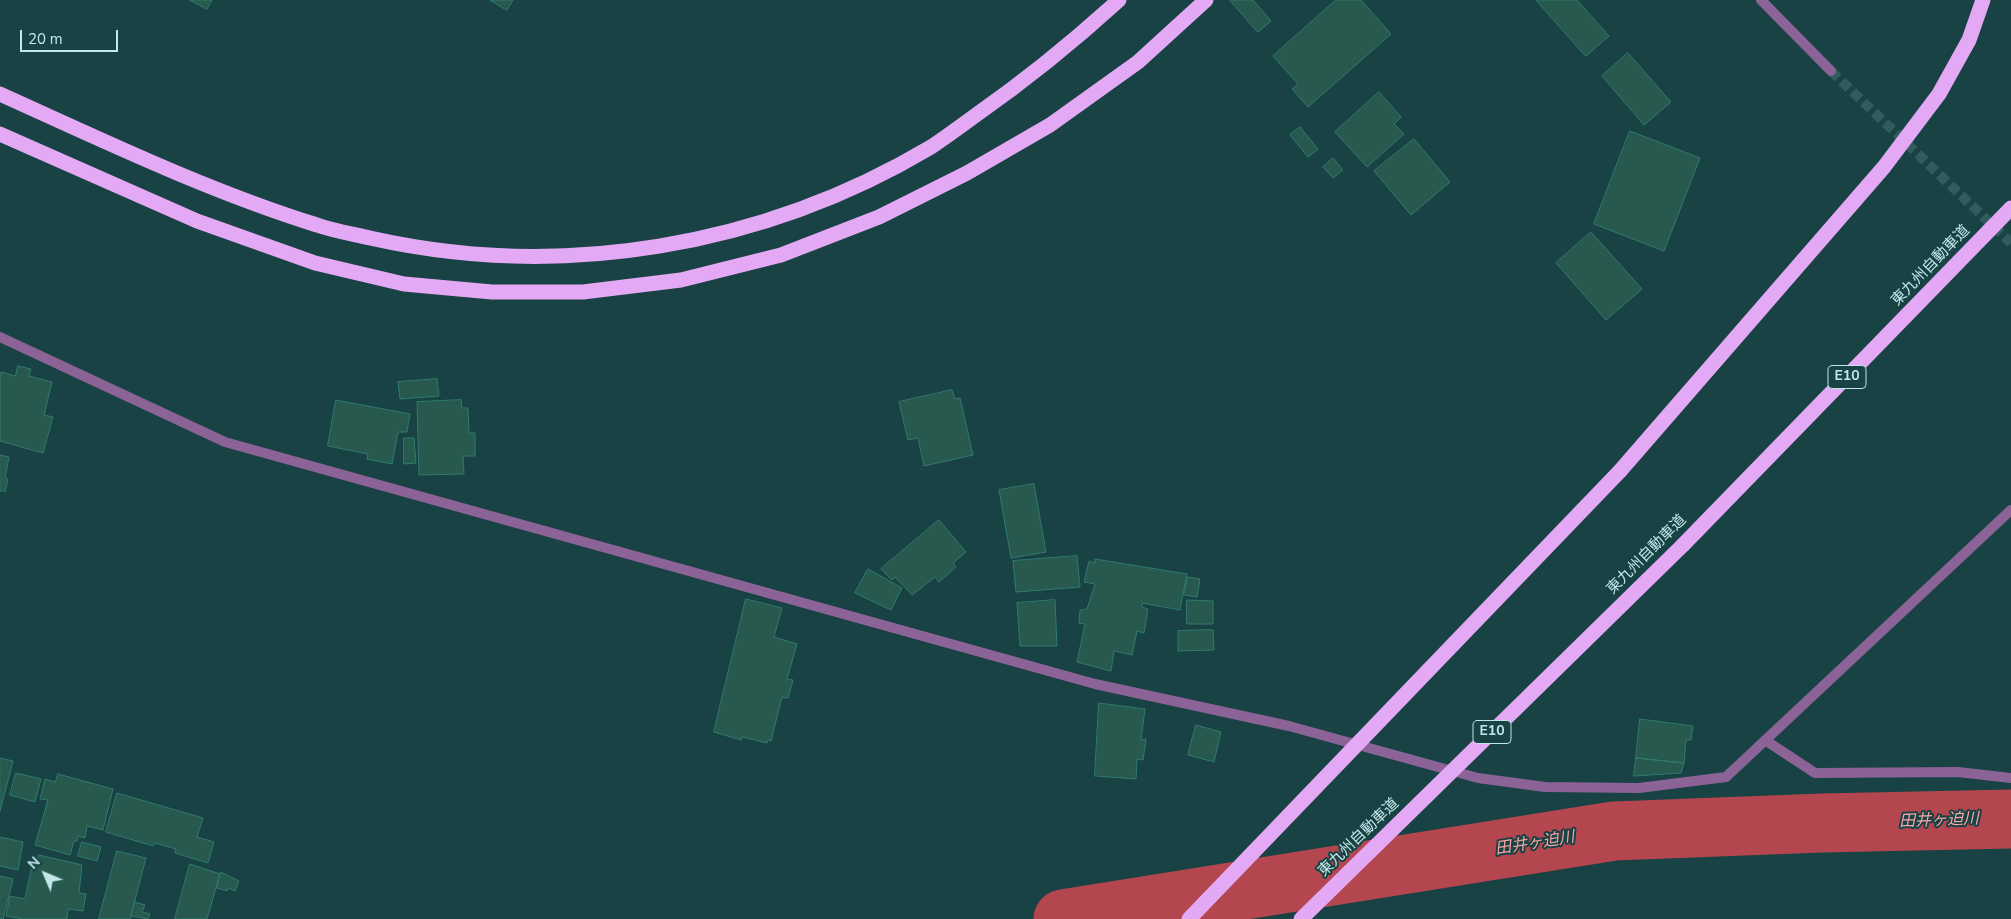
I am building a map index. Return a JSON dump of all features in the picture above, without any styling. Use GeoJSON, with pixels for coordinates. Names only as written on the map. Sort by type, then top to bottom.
{"type":"FeatureCollection","features":[{"type":"Feature","properties":{"kind":"highway"},"geometry":{"type":"LineString","coordinates":[[0,94],[209,186],[319,226],[410,247],[493,256],[586,256],[676,245],[763,222],[849,190],[932,146],[1015,88],[1119,0]]}},
{"type":"Feature","properties":{"kind":"highway"},"geometry":{"type":"LineString","coordinates":[[0,134],[197,221],[315,263],[404,284],[492,292],[583,292],[681,280],[781,255],[879,217],[967,173],[1050,124],[1138,62],[1206,0]]}},
{"type":"Feature","properties":{"kind":"highway"},"geometry":{"type":"LineString","coordinates":[[1189,919],[1620,471],[1884,167],[1939,94],[1969,40],[1983,0]]}},
{"type":"Feature","properties":{"kind":"highway","name":"東九州自動車道"},"geometry":{"type":"LineString","coordinates":[[1301,919],[1683,545],[2011,208]]}},
{"type":"Feature","properties":{"kind":"street"},"geometry":{"type":"LineString","coordinates":[[1761,0],[1831,71]]}},
{"type":"Feature","properties":{"kind":"street"},"geometry":{"type":"LineString","coordinates":[[0,337],[225,442],[1095,684],[1289,726],[1478,778],[1545,787],[1639,788],[1726,776],[2011,510]]}},
{"type":"Feature","properties":{"kind":"street"},"geometry":{"type":"LineString","coordinates":[[1764,740],[1815,772],[1958,772],[2011,778]]}},
{"type":"Feature","properties":{"kind":"building"},"geometry":{"type":"Polygon","coordinates":[[[190,0],[212,0],[207,9],[190,0]]]}},
{"type":"Feature","properties":{"kind":"building"},"geometry":{"type":"Polygon","coordinates":[[[490,0],[513,0],[507,10],[490,0]]]}},
{"type":"Feature","properties":{"kind":"building"},"geometry":{"type":"Polygon","coordinates":[[[1230,0],[1253,0],[1271,21],[1258,32],[1230,0]]]}},
{"type":"Feature","properties":{"kind":"building"},"geometry":{"type":"Polygon","coordinates":[[[1336,0],[1361,0],[1391,34],[1308,107],[1292,89],[1298,84],[1273,56],[1336,0]]]}},
{"type":"Feature","properties":{"kind":"building"},"geometry":{"type":"Polygon","coordinates":[[[1536,0],[1577,0],[1609,36],[1586,56],[1536,0]]]}},
{"type":"Feature","properties":{"kind":"building"},"geometry":{"type":"Polygon","coordinates":[[[1628,53],[1671,102],[1644,125],[1602,76],[1628,53]]]}},
{"type":"Feature","properties":{"kind":"building"},"geometry":{"type":"Polygon","coordinates":[[[1379,92],[1401,117],[1394,124],[1404,134],[1367,167],[1335,132],[1379,92]]]}},
{"type":"Feature","properties":{"kind":"building"},"geometry":{"type":"Polygon","coordinates":[[[1300,127],[1318,149],[1308,157],[1290,135],[1300,127]]]}},
{"type":"Feature","properties":{"kind":"building"},"geometry":{"type":"Polygon","coordinates":[[[1630,131],[1700,158],[1664,251],[1594,224],[1630,131]]]}},
{"type":"Feature","properties":{"kind":"building"},"geometry":{"type":"Polygon","coordinates":[[[1414,139],[1450,182],[1411,215],[1374,171],[1414,139]]]}},
{"type":"Feature","properties":{"kind":"building"},"geometry":{"type":"Polygon","coordinates":[[[1333,158],[1343,170],[1333,178],[1323,167],[1333,158]]]}},
{"type":"Feature","properties":{"kind":"building"},"geometry":{"type":"Polygon","coordinates":[[[1591,232],[1642,289],[1606,320],[1556,263],[1591,232]]]}},
{"type":"Feature","properties":{"kind":"building"},"geometry":{"type":"Polygon","coordinates":[[[18,366],[31,369],[29,376],[52,382],[44,415],[53,417],[43,453],[0,441],[0,376],[1,372],[15,376],[18,366]]]}},
{"type":"Feature","properties":{"kind":"building"},"geometry":{"type":"Polygon","coordinates":[[[437,379],[439,396],[400,399],[398,382],[437,379]]]}},
{"type":"Feature","properties":{"kind":"building"},"geometry":{"type":"Polygon","coordinates":[[[952,390],[955,399],[960,398],[973,455],[924,466],[918,438],[908,440],[899,402],[952,390]]]}},
{"type":"Feature","properties":{"kind":"building"},"geometry":{"type":"Polygon","coordinates":[[[336,400],[410,414],[407,432],[398,432],[392,464],[367,459],[368,454],[328,446],[336,400]]]}},
{"type":"Feature","properties":{"kind":"building"},"geometry":{"type":"Polygon","coordinates":[[[461,400],[462,408],[468,408],[469,433],[475,433],[475,456],[463,456],[464,474],[419,475],[417,402],[461,400]]]}},
{"type":"Feature","properties":{"kind":"building"},"geometry":{"type":"Polygon","coordinates":[[[404,438],[414,438],[416,463],[404,464],[404,438]]]}},
{"type":"Feature","properties":{"kind":"building"},"geometry":{"type":"Polygon","coordinates":[[[0,455],[9,457],[5,478],[8,479],[5,492],[1,490],[0,492],[0,455]]]}},
{"type":"Feature","properties":{"kind":"building"},"geometry":{"type":"Polygon","coordinates":[[[1034,484],[1046,552],[1011,558],[999,490],[1034,484]]]}},
{"type":"Feature","properties":{"kind":"building"},"geometry":{"type":"Polygon","coordinates":[[[939,520],[966,552],[953,563],[956,567],[939,582],[935,577],[912,595],[895,577],[892,580],[881,569],[939,520]]]}},
{"type":"Feature","properties":{"kind":"building"},"geometry":{"type":"Polygon","coordinates":[[[1077,556],[1080,587],[1016,592],[1013,561],[1077,556]]]}},
{"type":"Feature","properties":{"kind":"building"},"geometry":{"type":"Polygon","coordinates":[[[1095,559],[1187,574],[1180,610],[1142,603],[1142,607],[1148,609],[1144,633],[1137,631],[1132,655],[1114,651],[1111,671],[1077,662],[1085,624],[1079,623],[1080,610],[1087,609],[1095,584],[1084,582],[1089,561],[1095,563],[1095,559]]]}},
{"type":"Feature","properties":{"kind":"building"},"geometry":{"type":"Polygon","coordinates":[[[868,569],[902,588],[891,610],[855,593],[868,569]]]}},
{"type":"Feature","properties":{"kind":"building"},"geometry":{"type":"Polygon","coordinates":[[[1188,577],[1200,579],[1197,597],[1184,595],[1188,577]]]}},
{"type":"Feature","properties":{"kind":"building"},"geometry":{"type":"Polygon","coordinates":[[[746,599],[782,608],[774,637],[797,644],[787,679],[793,680],[788,698],[782,697],[771,741],[768,740],[767,743],[742,737],[741,740],[714,732],[746,599]]]}},
{"type":"Feature","properties":{"kind":"building"},"geometry":{"type":"Polygon","coordinates":[[[1055,600],[1057,646],[1020,646],[1017,603],[1055,600]]]}},
{"type":"Feature","properties":{"kind":"building"},"geometry":{"type":"Polygon","coordinates":[[[1187,600],[1213,601],[1213,624],[1187,624],[1187,600]]]}},
{"type":"Feature","properties":{"kind":"building"},"geometry":{"type":"Polygon","coordinates":[[[1213,630],[1214,650],[1178,651],[1178,631],[1213,630]]]}},
{"type":"Feature","properties":{"kind":"building"},"geometry":{"type":"Polygon","coordinates":[[[1099,703],[1145,709],[1141,740],[1146,739],[1143,760],[1137,759],[1136,779],[1095,776],[1099,703]]]}},
{"type":"Feature","properties":{"kind":"building"},"geometry":{"type":"Polygon","coordinates":[[[1640,719],[1693,726],[1691,740],[1686,740],[1684,763],[1636,758],[1640,719]]]}},
{"type":"Feature","properties":{"kind":"building"},"geometry":{"type":"Polygon","coordinates":[[[1196,725],[1221,732],[1214,762],[1188,755],[1196,725]]]}},
{"type":"Feature","properties":{"kind":"building"},"geometry":{"type":"Polygon","coordinates":[[[0,758],[13,761],[0,811],[0,758]]]}},
{"type":"Feature","properties":{"kind":"building"},"geometry":{"type":"Polygon","coordinates":[[[1636,758],[1684,763],[1681,773],[1634,776],[1636,758]]]}},
{"type":"Feature","properties":{"kind":"building"},"geometry":{"type":"Polygon","coordinates":[[[16,773],[41,779],[35,802],[10,795],[16,773]]]}},
{"type":"Feature","properties":{"kind":"building"},"geometry":{"type":"Polygon","coordinates":[[[58,774],[113,789],[103,830],[87,826],[85,838],[78,836],[77,841],[74,841],[70,855],[35,845],[48,800],[40,799],[45,779],[55,782],[58,774]]]}},
{"type":"Feature","properties":{"kind":"building"},"geometry":{"type":"Polygon","coordinates":[[[117,793],[203,818],[197,837],[214,842],[208,863],[175,853],[176,849],[155,843],[153,846],[106,832],[117,793]]]}},
{"type":"Feature","properties":{"kind":"building"},"geometry":{"type":"Polygon","coordinates":[[[0,837],[23,842],[18,870],[0,866],[0,837]]]}},
{"type":"Feature","properties":{"kind":"building"},"geometry":{"type":"Polygon","coordinates":[[[82,842],[101,847],[97,861],[78,856],[82,842]]]}},
{"type":"Feature","properties":{"kind":"building"},"geometry":{"type":"Polygon","coordinates":[[[117,851],[146,858],[130,919],[99,919],[117,851]]]}},
{"type":"Feature","properties":{"kind":"building"},"geometry":{"type":"Polygon","coordinates":[[[39,855],[82,865],[79,893],[86,894],[83,911],[68,909],[67,919],[23,919],[6,916],[10,896],[25,899],[32,866],[36,868],[39,855]]]}},
{"type":"Feature","properties":{"kind":"building"},"geometry":{"type":"Polygon","coordinates":[[[190,864],[220,874],[207,919],[175,919],[190,864]]]}},
{"type":"Feature","properties":{"kind":"building"},"geometry":{"type":"Polygon","coordinates":[[[221,872],[239,881],[235,891],[228,888],[227,891],[217,888],[221,872]]]}},
{"type":"Feature","properties":{"kind":"building"},"geometry":{"type":"Polygon","coordinates":[[[0,876],[13,879],[3,919],[0,919],[0,876]]]}},
{"type":"Feature","properties":{"kind":"building"},"geometry":{"type":"Polygon","coordinates":[[[135,902],[145,905],[142,912],[150,914],[148,919],[131,916],[135,902]]]}},
{"type":"Feature","properties":{"kind":"waterway","name":"田井ヶ迫川"},"geometry":{"type":"LineString","coordinates":[[1063,919],[1614,831],[1822,823],[2011,819]]}},
{"type":"Feature","properties":{"kind":"tunnel"},"geometry":{"type":"LineString","coordinates":[[1831,71],[2011,243]]}}]}
